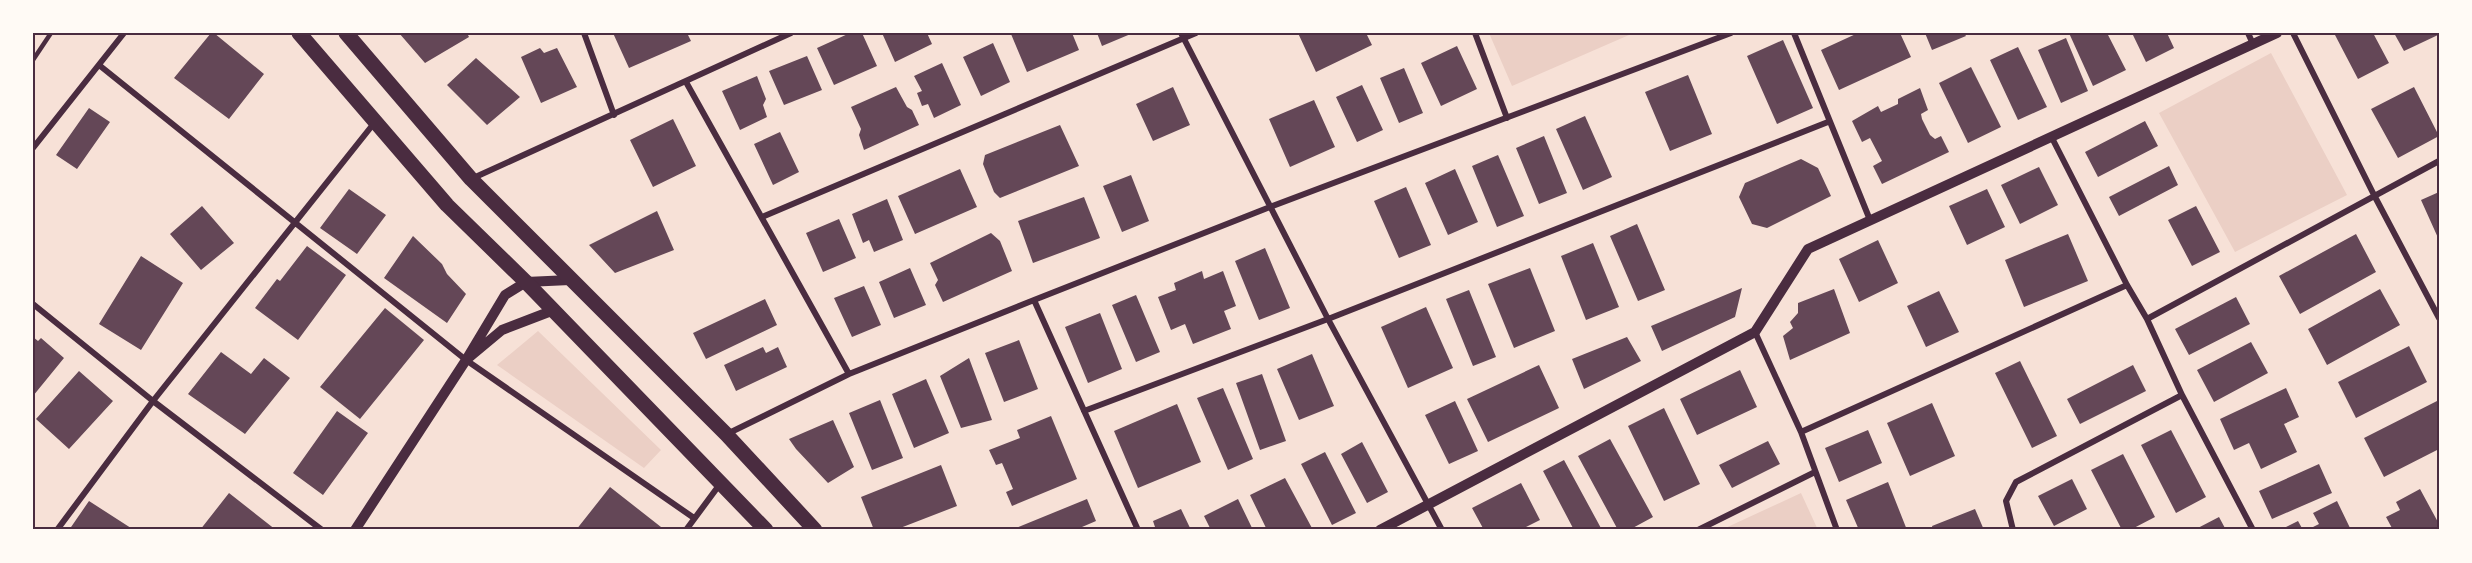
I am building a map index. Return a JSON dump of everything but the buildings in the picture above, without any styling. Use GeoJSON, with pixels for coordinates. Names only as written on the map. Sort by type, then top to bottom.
{"type":"FeatureCollection","features":[{"type":"Feature","properties":{"kind":"main road"},"geometry":{"type":"LineString","coordinates":[[299,33],[447,205],[554,310],[766,530]]}},
{"type":"Feature","properties":{"kind":"main road"},"geometry":{"type":"LineString","coordinates":[[346,33],[471,179],[726,434],[815,530]]}},
{"type":"Feature","properties":{"kind":"street"},"geometry":{"type":"LineString","coordinates":[[33,148],[124,33]]}},
{"type":"Feature","properties":{"kind":"street"},"geometry":{"type":"LineString","coordinates":[[584,33],[614,115]]}},
{"type":"Feature","properties":{"kind":"street"},"geometry":{"type":"LineString","coordinates":[[471,179],[790,33]]}},
{"type":"Feature","properties":{"kind":"street"},"geometry":{"type":"LineString","coordinates":[[762,217],[1182,36],[1196,33]]}},
{"type":"Feature","properties":{"kind":"street"},"geometry":{"type":"LineString","coordinates":[[1475,33],[1508,118]]}},
{"type":"Feature","properties":{"kind":"street"},"geometry":{"type":"LineString","coordinates":[[726,434],[849,374],[1034,300],[1270,207],[1731,33]]}},
{"type":"Feature","properties":{"kind":"street"},"geometry":{"type":"LineString","coordinates":[[1794,33],[1828,122],[1870,220]]}},
{"type":"Feature","properties":{"kind":"street"},"geometry":{"type":"LineString","coordinates":[[2248,33],[2253,44]]}},
{"type":"Feature","properties":{"kind":"street"},"geometry":{"type":"LineString","coordinates":[[1380,530],[1755,332],[1808,249],[2277,33]]}},
{"type":"Feature","properties":{"kind":"street"},"geometry":{"type":"LineString","coordinates":[[2293,33],[2439,318]]}},
{"type":"Feature","properties":{"kind":"street"},"geometry":{"type":"LineString","coordinates":[[1182,36],[1328,319],[1442,530]]}},
{"type":"Feature","properties":{"kind":"street"},"geometry":{"type":"LineString","coordinates":[[99,64],[465,360],[694,518]]}},
{"type":"Feature","properties":{"kind":"street"},"geometry":{"type":"LineString","coordinates":[[686,82],[849,374]]}},
{"type":"Feature","properties":{"kind":"street"},"geometry":{"type":"LineString","coordinates":[[57,530],[153,401],[375,121]]}},
{"type":"Feature","properties":{"kind":"street"},"geometry":{"type":"LineString","coordinates":[[1084,411],[1328,319],[1828,122]]}},
{"type":"Feature","properties":{"kind":"street"},"geometry":{"type":"LineString","coordinates":[[2051,136],[2127,285],[2147,319],[2182,395],[2253,530]]}},
{"type":"Feature","properties":{"kind":"street"},"geometry":{"type":"LineString","coordinates":[[2147,319],[2439,161]]}},
{"type":"Feature","properties":{"kind":"street"},"geometry":{"type":"LineString","coordinates":[[355,530],[465,360],[504,295],[526,282],[570,280]]}},
{"type":"Feature","properties":{"kind":"street"},"geometry":{"type":"LineString","coordinates":[[1801,432],[2127,285]]}},
{"type":"Feature","properties":{"kind":"street"},"geometry":{"type":"LineString","coordinates":[[1034,300],[1138,530]]}},
{"type":"Feature","properties":{"kind":"street"},"geometry":{"type":"LineString","coordinates":[[33,303],[153,401],[322,530]]}},
{"type":"Feature","properties":{"kind":"street"},"geometry":{"type":"LineString","coordinates":[[465,360],[502,330],[554,310]]}},
{"type":"Feature","properties":{"kind":"street"},"geometry":{"type":"LineString","coordinates":[[1755,332],[1801,432],[1837,530]]}},
{"type":"Feature","properties":{"kind":"street"},"geometry":{"type":"LineString","coordinates":[[2013,530],[2006,501],[2016,482],[2182,395]]}},
{"type":"Feature","properties":{"kind":"street"},"geometry":{"type":"LineString","coordinates":[[1698,530],[1815,472]]}},
{"type":"Feature","properties":{"kind":"street"},"geometry":{"type":"LineString","coordinates":[[687,530],[721,483]]}},
{"type":"Feature","properties":{"kind":"lane"},"geometry":{"type":"LineString","coordinates":[[33,60],[51,33]]}},
{"type":"Feature","properties":{"kind":"shaded area"},"geometry":{"type":"Polygon","coordinates":[[[1489,33],[1628,33],[1629,35],[1512,86],[1489,33]]]}},
{"type":"Feature","properties":{"kind":"shaded area"},"geometry":{"type":"Polygon","coordinates":[[[2271,53],[2347,195],[2235,252],[2159,113],[2271,53]]]}},
{"type":"Feature","properties":{"kind":"shaded area"},"geometry":{"type":"Polygon","coordinates":[[[538,331],[661,450],[644,468],[497,365],[538,331]]]}},
{"type":"Feature","properties":{"kind":"shaded area"},"geometry":{"type":"Polygon","coordinates":[[[1801,493],[1818,530],[1721,530],[1801,493]]]}}]}
